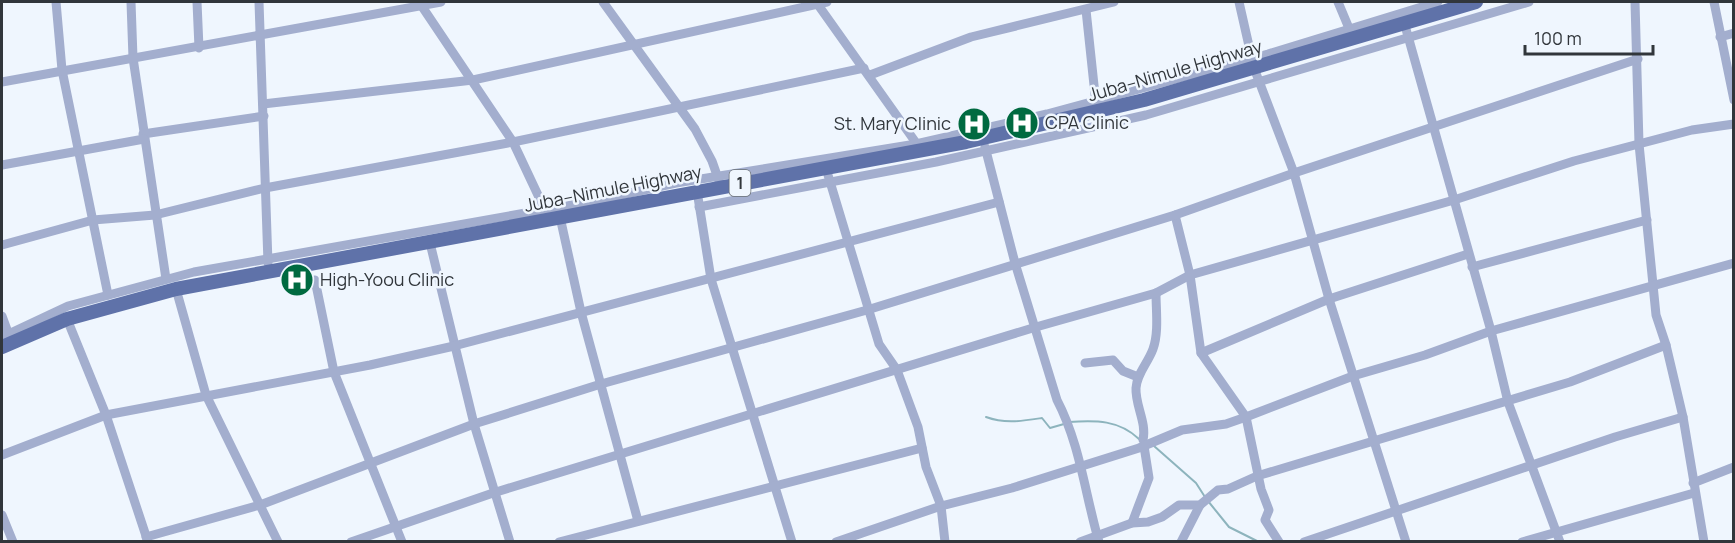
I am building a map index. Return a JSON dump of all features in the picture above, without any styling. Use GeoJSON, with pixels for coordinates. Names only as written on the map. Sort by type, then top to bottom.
{"type":"FeatureCollection","features":[{"type":"Feature","properties":{"kind":"main road","name":"Juba–Nimule Highway"},"geometry":{"type":"LineString","coordinates":[[2,347],[68,319],[171,284],[268,265],[430,243],[697,191],[719,181],[828,174],[919,147],[984,144],[1097,106],[1144,100],[1351,33],[1404,22],[1459,4],[1476,2]]}},
{"type":"Feature","properties":{"kind":"street"},"geometry":{"type":"LineString","coordinates":[[56,2],[62,70],[108,295]]}},
{"type":"Feature","properties":{"kind":"street"},"geometry":{"type":"LineString","coordinates":[[131,2],[133,58],[143,136],[155,215],[171,284],[206,395],[278,542]]}},
{"type":"Feature","properties":{"kind":"street"},"geometry":{"type":"LineString","coordinates":[[197,2],[199,48]]}},
{"type":"Feature","properties":{"kind":"street"},"geometry":{"type":"LineString","coordinates":[[259,2],[268,265],[545,210],[919,147],[1047,114],[1097,106],[1253,63]]}},
{"type":"Feature","properties":{"kind":"street"},"geometry":{"type":"LineString","coordinates":[[2,82],[199,48],[420,3],[441,2]]}},
{"type":"Feature","properties":{"kind":"street"},"geometry":{"type":"LineString","coordinates":[[603,2],[637,45],[702,139],[719,181]]}},
{"type":"Feature","properties":{"kind":"street"},"geometry":{"type":"LineString","coordinates":[[263,104],[473,80],[821,2],[919,147]]}},
{"type":"Feature","properties":{"kind":"street"},"geometry":{"type":"LineString","coordinates":[[2,245],[93,220],[155,215],[265,188],[867,72],[971,37],[1114,2]]}},
{"type":"Feature","properties":{"kind":"street"},"geometry":{"type":"LineString","coordinates":[[1239,2],[1253,63],[1294,173],[1314,238],[1329,299],[1407,542]]}},
{"type":"Feature","properties":{"kind":"street"},"geometry":{"type":"LineString","coordinates":[[1338,2],[1351,33],[1438,2]]}},
{"type":"Feature","properties":{"kind":"street"},"geometry":{"type":"LineString","coordinates":[[699,207],[828,174],[1146,115],[1529,2]]}},
{"type":"Feature","properties":{"kind":"street"},"geometry":{"type":"LineString","coordinates":[[1635,2],[1639,144],[1656,315],[1666,345],[1683,417],[1693,488],[1704,542]]}},
{"type":"Feature","properties":{"kind":"street"},"geometry":{"type":"LineString","coordinates":[[1714,2],[1734,100]]}},
{"type":"Feature","properties":{"kind":"street"},"geometry":{"type":"LineString","coordinates":[[420,3],[513,142],[545,210]]}},
{"type":"Feature","properties":{"kind":"street"},"geometry":{"type":"LineString","coordinates":[[1086,10],[1097,106]]}},
{"type":"Feature","properties":{"kind":"street"},"geometry":{"type":"LineString","coordinates":[[1404,22],[1491,331],[1508,402],[1558,537]]}},
{"type":"Feature","properties":{"kind":"street"},"geometry":{"type":"LineString","coordinates":[[1720,37],[1734,33]]}},
{"type":"Feature","properties":{"kind":"street"},"geometry":{"type":"LineString","coordinates":[[68,319],[106,416],[147,539],[260,505],[474,424],[732,346],[867,310],[1175,215],[1294,173],[1638,59]]}},
{"type":"Feature","properties":{"kind":"street"},"geometry":{"type":"LineString","coordinates":[[1144,100],[1146,115]]}},
{"type":"Feature","properties":{"kind":"street"},"geometry":{"type":"LineString","coordinates":[[2,165],[78,153],[143,136],[264,116]]}},
{"type":"Feature","properties":{"kind":"street"},"geometry":{"type":"LineString","coordinates":[[351,542],[493,493],[1036,327],[1156,293],[1190,275],[1454,200],[1574,160],[1692,130],[1734,124]]}},
{"type":"Feature","properties":{"kind":"street"},"geometry":{"type":"LineString","coordinates":[[984,144],[1015,263],[1057,400],[1066,417],[1081,464],[1099,539]]}},
{"type":"Feature","properties":{"kind":"street"},"geometry":{"type":"LineString","coordinates":[[828,174],[879,344],[897,370],[918,428],[922,448],[941,506],[945,542]]}},
{"type":"Feature","properties":{"kind":"street"},"geometry":{"type":"LineString","coordinates":[[697,191],[711,279],[792,542]]}},
{"type":"Feature","properties":{"kind":"street"},"geometry":{"type":"LineString","coordinates":[[2,455],[106,416],[334,372],[454,346],[999,202]]}},
{"type":"Feature","properties":{"kind":"street"},"geometry":{"type":"LineString","coordinates":[[1175,215],[1190,275],[1201,353],[1246,417],[1257,476],[1269,510],[1265,520],[1279,542]]}},
{"type":"Feature","properties":{"kind":"street"},"geometry":{"type":"LineString","coordinates":[[560,218],[581,312],[638,520]]}},
{"type":"Feature","properties":{"kind":"street"},"geometry":{"type":"LineString","coordinates":[[1472,267],[1647,220]]}},
{"type":"Feature","properties":{"kind":"street"},"geometry":{"type":"LineString","coordinates":[[430,243],[474,424],[493,493],[510,542]]}},
{"type":"Feature","properties":{"kind":"street"},"geometry":{"type":"LineString","coordinates":[[1201,353],[1329,299],[1468,254]]}},
{"type":"Feature","properties":{"kind":"street"},"geometry":{"type":"LineString","coordinates":[[837,542],[941,506],[1012,488],[1182,430],[1226,424],[1353,376],[1417,358],[1491,331],[1734,262]]}},
{"type":"Feature","properties":{"kind":"street"},"geometry":{"type":"LineString","coordinates":[[315,280],[334,372],[402,542]]}},
{"type":"Feature","properties":{"kind":"street"},"geometry":{"type":"LineString","coordinates":[[2,316],[5,336],[68,306],[108,295],[171,284]]}},
{"type":"Feature","properties":{"kind":"street"},"geometry":{"type":"LineString","coordinates":[[1132,523],[1149,478],[1136,390],[1138,377],[1152,351],[1156,337],[1156,293]]}},
{"type":"Feature","properties":{"kind":"street"},"geometry":{"type":"LineString","coordinates":[[1181,542],[1200,505],[1218,490],[1228,489],[1257,476],[1570,382],[1666,345]]}},
{"type":"Feature","properties":{"kind":"street"},"geometry":{"type":"LineString","coordinates":[[1085,363],[1113,360],[1123,371],[1138,377]]}},
{"type":"Feature","properties":{"kind":"street"},"geometry":{"type":"LineString","coordinates":[[1304,542],[1683,417]]}},
{"type":"Feature","properties":{"kind":"street"},"geometry":{"type":"LineString","coordinates":[[559,542],[922,448]]}},
{"type":"Feature","properties":{"kind":"street"},"geometry":{"type":"LineString","coordinates":[[1522,542],[1558,537],[1693,488],[1734,467]]}},
{"type":"Feature","properties":{"kind":"street"},"geometry":{"type":"LineString","coordinates":[[1080,542],[1099,539],[1132,523],[1148,522],[1162,517],[1179,505],[1200,505]]}},
{"type":"Feature","properties":{"kind":"street"},"geometry":{"type":"LineString","coordinates":[[2,515],[13,542]]}},
{"type":"Feature","properties":{"kind":"street"},"geometry":{"type":"LineString","coordinates":[[344,542],[396,526]]}},
{"type":"Feature","properties":{"kind":"waterway"},"geometry":{"type":"LineString","coordinates":[[986,417],[1007,421],[1042,418],[1050,428],[1064,424]]}},
{"type":"Feature","properties":{"kind":"waterway"},"geometry":{"type":"LineString","coordinates":[[1069,422],[1107,423],[1123,428],[1139,439]]}},
{"type":"Feature","properties":{"kind":"waterway"},"geometry":{"type":"LineString","coordinates":[[1154,446],[1196,483],[1205,497]]}},
{"type":"Feature","properties":{"kind":"waterway"},"geometry":{"type":"LineString","coordinates":[[1208,501],[1229,527],[1259,542]]}},
{"type":"Feature","properties":{"kind":"place","name":"CPA Clinic"},"geometry":{"type":"Point","coordinates":[1022,123]}},
{"type":"Feature","properties":{"kind":"place","name":"St. Mary Clinic"},"geometry":{"type":"Point","coordinates":[974,124]}},
{"type":"Feature","properties":{"kind":"place","name":"High-Yoou Clinic"},"geometry":{"type":"Point","coordinates":[297,280]}}]}
